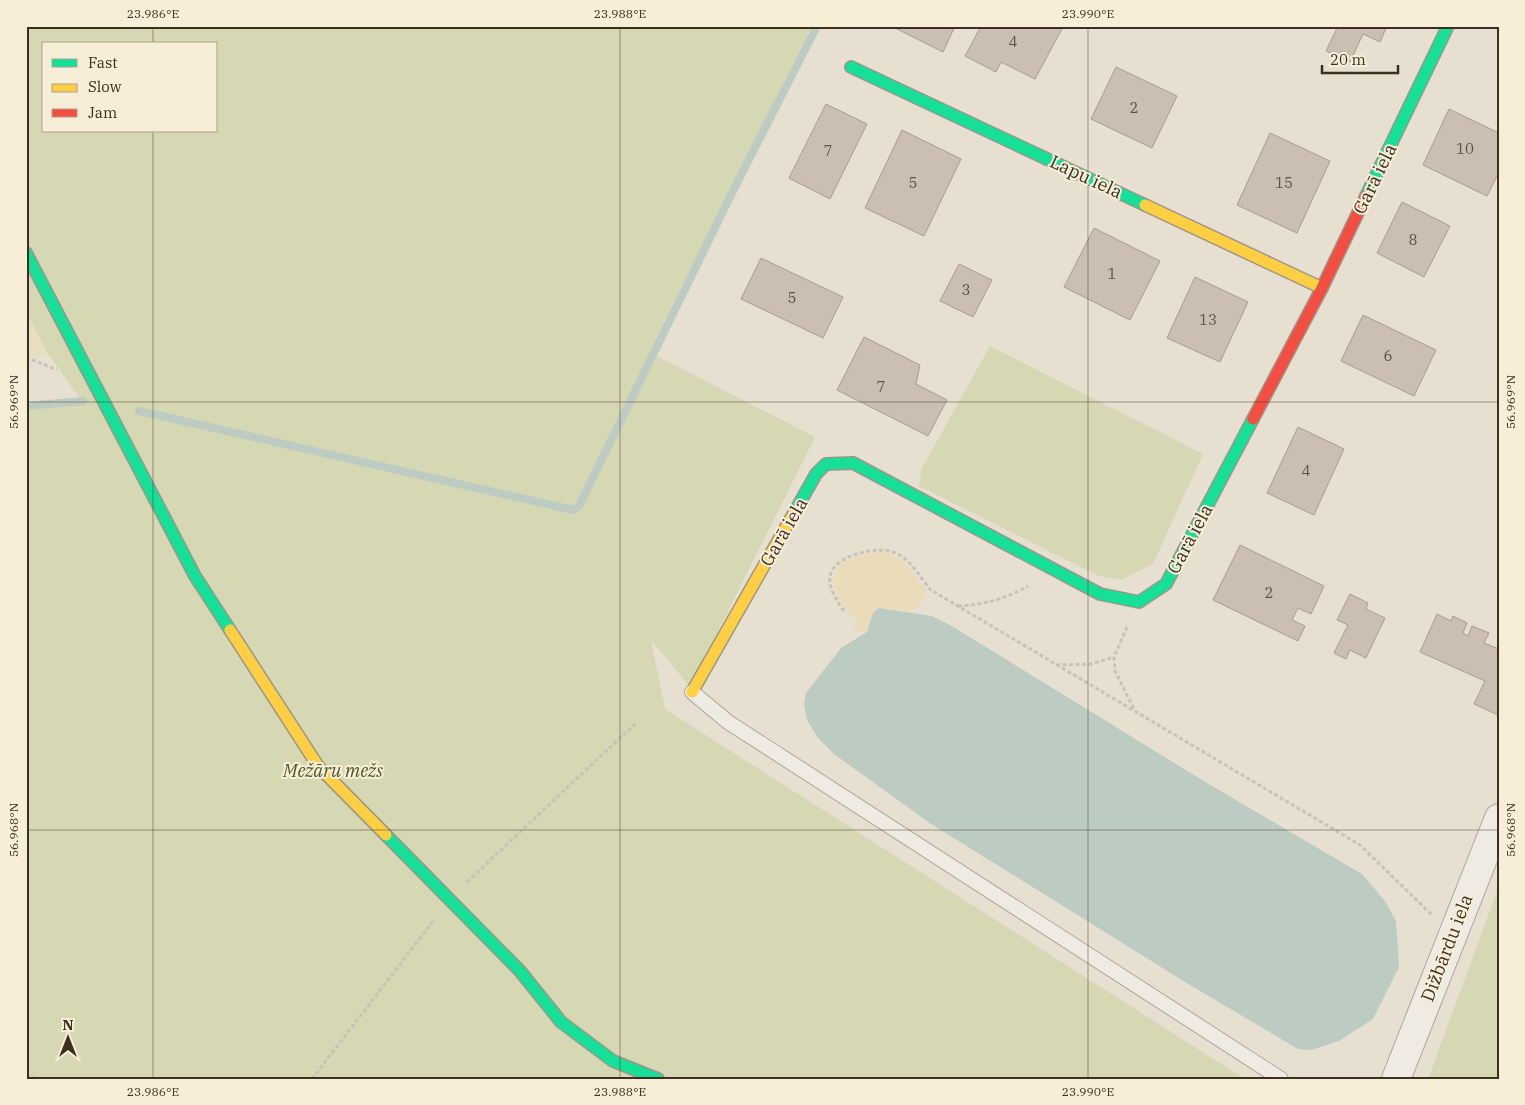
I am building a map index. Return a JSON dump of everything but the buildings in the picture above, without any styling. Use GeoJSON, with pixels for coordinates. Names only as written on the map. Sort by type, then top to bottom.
{"type":"FeatureCollection","features":[{"type":"Feature","properties":{"kind":"street","name":"Garā iela"},"geometry":{"type":"LineString","coordinates":[[692,692],[816,474],[826,464],[853,463],[1100,594],[1139,602],[1166,584],[1322,288],[1448,26]]}},
{"type":"Feature","properties":{"kind":"street","name":"Lapu iela"},"geometry":{"type":"LineString","coordinates":[[851,67],[1322,288]]}},
{"type":"Feature","properties":{"kind":"street"},"geometry":{"type":"LineString","coordinates":[[26,253],[195,576],[318,766],[514,964],[561,1022],[613,1060],[658,1079]]}},
{"type":"Feature","properties":{"kind":"street","name":"Dižbārdu iela"},"geometry":{"type":"LineString","coordinates":[[1396,1079],[1499,818]]}},
{"type":"Feature","properties":{"kind":"lane"},"geometry":{"type":"LineString","coordinates":[[692,692],[728,722],[1281,1079]]}},
{"type":"Feature","properties":{"kind":"path"},"geometry":{"type":"LineString","coordinates":[[844,611],[830,585],[830,574],[838,563],[856,554],[881,549],[895,552],[909,562],[930,590],[1360,845],[1452,934]]}},
{"type":"Feature","properties":{"kind":"path"},"geometry":{"type":"LineString","coordinates":[[957,606],[975,605],[996,600],[1027,587],[1041,563]]}},
{"type":"Feature","properties":{"kind":"path"},"geometry":{"type":"LineString","coordinates":[[1137,713],[1115,672],[1114,657],[1139,602]]}},
{"type":"Feature","properties":{"kind":"path"},"geometry":{"type":"LineString","coordinates":[[1056,665],[1091,664],[1114,657]]}},
{"type":"Feature","properties":{"kind":"path"},"geometry":{"type":"LineString","coordinates":[[26,1076],[50,1079]]}},
{"type":"Feature","properties":{"kind":"shaded area"},"geometry":{"type":"Polygon","coordinates":[[[26,312],[48,354],[26,359],[26,312]]]}},
{"type":"Feature","properties":{"kind":"shaded area"},"geometry":{"type":"Polygon","coordinates":[[[879,608],[932,616],[950,625],[1202,780],[1362,874],[1385,901],[1396,921],[1399,967],[1373,1019],[1339,1041],[1311,1050],[1298,1049],[1185,982],[931,824],[834,754],[818,738],[807,720],[804,704],[806,693],[841,648],[867,632],[873,613],[879,608]]]}},
{"type":"Feature","properties":{"kind":"green space","name":"Mežāru mežs"},"geometry":{"type":"Polygon","coordinates":[[[26,26],[813,26],[651,353],[815,437],[690,687],[651,640],[665,709],[1245,1079],[26,1079],[26,406],[82,401],[48,354],[26,312],[26,26]]]}},
{"type":"Feature","properties":{"kind":"green space"},"geometry":{"type":"Polygon","coordinates":[[[990,346],[1203,454],[1153,564],[1121,580],[1099,576],[919,486],[922,468],[990,346]]]}},
{"type":"Feature","properties":{"kind":"green space"},"geometry":{"type":"Polygon","coordinates":[[[1499,886],[1499,1079],[1428,1079],[1499,886]]]}},
{"type":"Feature","properties":{"kind":"sand"},"geometry":{"type":"Polygon","coordinates":[[[881,551],[897,557],[903,562],[927,592],[913,612],[888,608],[873,613],[867,632],[854,631],[858,620],[848,612],[841,602],[833,582],[834,574],[838,567],[853,558],[881,551]]]}},
{"type":"Feature","properties":{"kind":"waterway"},"geometry":{"type":"LineString","coordinates":[[139,411],[573,510],[579,506],[732,193],[817,26]]}},
{"type":"Feature","properties":{"kind":"waterway"},"geometry":{"type":"LineString","coordinates":[[26,406],[83,401]]}},
{"type":"Feature","properties":{"kind":"traffic: fast"},"geometry":{"type":"LineString","coordinates":[[1366,196],[1448,26]]}},
{"type":"Feature","properties":{"kind":"traffic: fast"},"geometry":{"type":"LineString","coordinates":[[851,67],[1145,205]]}},
{"type":"Feature","properties":{"kind":"traffic: fast"},"geometry":{"type":"LineString","coordinates":[[26,253],[195,576],[230,630]]}},
{"type":"Feature","properties":{"kind":"traffic: fast"},"geometry":{"type":"LineString","coordinates":[[794,513],[816,474],[826,464],[853,463],[1100,594],[1139,602],[1166,584],[1253,419]]}},
{"type":"Feature","properties":{"kind":"traffic: fast"},"geometry":{"type":"LineString","coordinates":[[386,835],[520,971],[561,1022],[613,1061],[658,1079]]}},
{"type":"Feature","properties":{"kind":"traffic: slow"},"geometry":{"type":"LineString","coordinates":[[1145,205],[1322,288]]}},
{"type":"Feature","properties":{"kind":"traffic: slow"},"geometry":{"type":"LineString","coordinates":[[692,692],[794,513]]}},
{"type":"Feature","properties":{"kind":"traffic: slow"},"geometry":{"type":"LineString","coordinates":[[230,630],[318,766],[386,835]]}},
{"type":"Feature","properties":{"kind":"traffic: jam"},"geometry":{"type":"LineString","coordinates":[[1253,419],[1322,288],[1366,196]]}}]}
